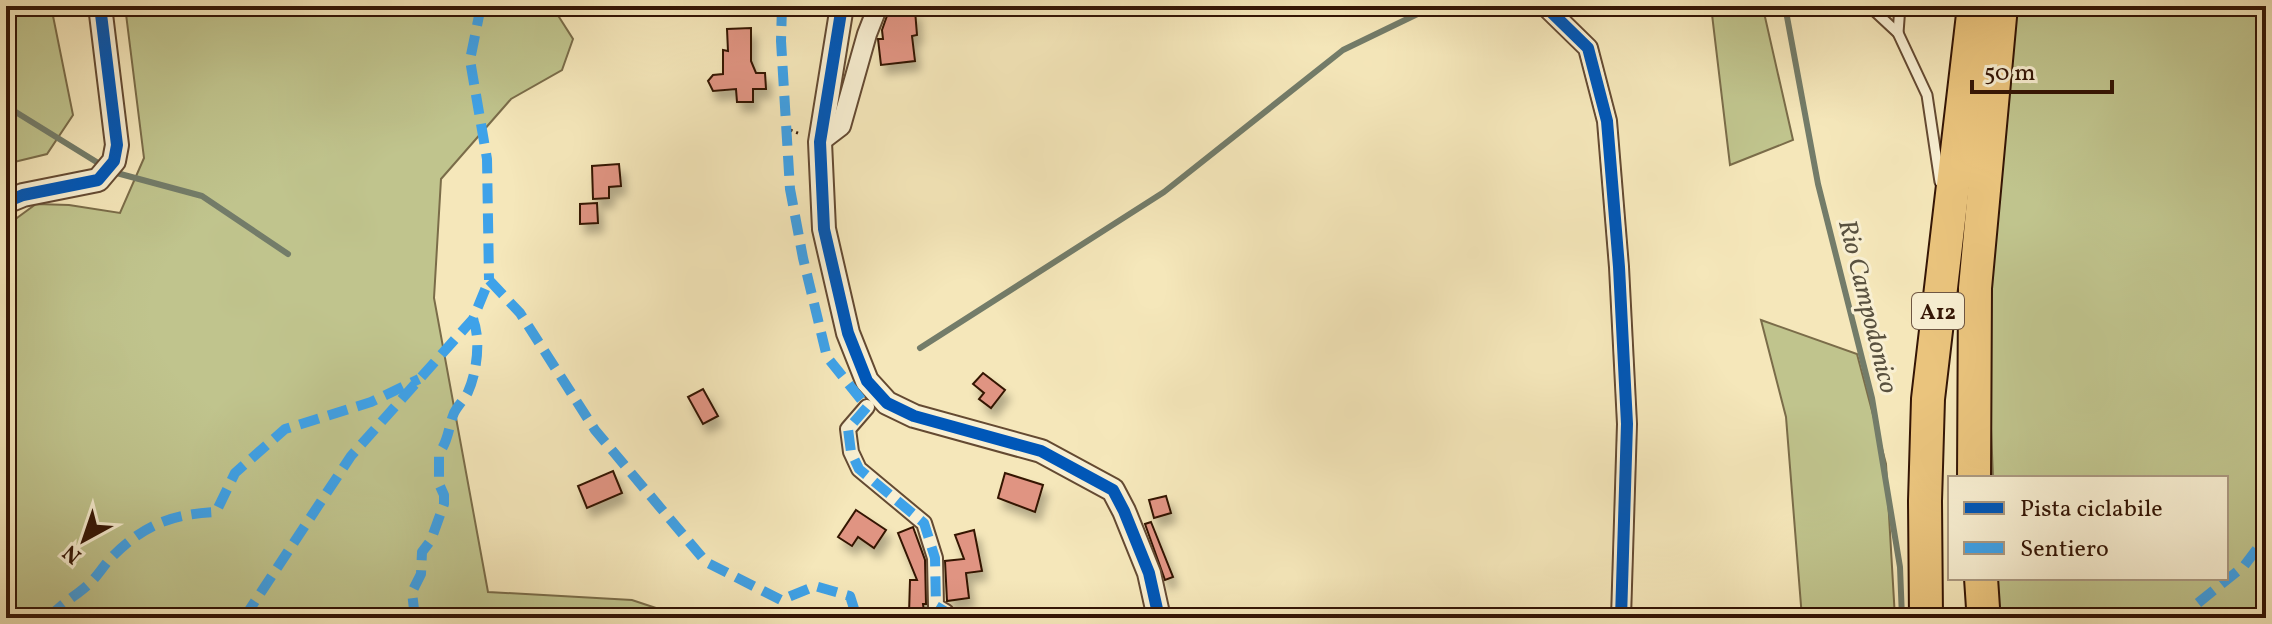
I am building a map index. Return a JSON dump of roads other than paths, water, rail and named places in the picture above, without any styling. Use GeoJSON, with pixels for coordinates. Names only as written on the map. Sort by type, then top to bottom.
{"type":"FeatureCollection","features":[{"type":"Feature","properties":{"kind":"highway","name":"A12"},"geometry":{"type":"LineString","coordinates":[[1926,618],[1928,399],[1974,6]]}},
{"type":"Feature","properties":{"kind":"highway","name":"A12"},"geometry":{"type":"LineString","coordinates":[[1974,476],[1975,288],[2001,6]]}},
{"type":"Feature","properties":{"kind":"street"},"geometry":{"type":"LineString","coordinates":[[6,202],[23,195],[98,180],[114,161],[117,145],[100,6]]}},
{"type":"Feature","properties":{"kind":"street"},"geometry":{"type":"LineString","coordinates":[[842,6],[820,142],[824,229],[848,333],[867,381],[887,403],[914,416],[1041,451],[1113,490],[1149,573],[1159,618]]}},
{"type":"Feature","properties":{"kind":"street"},"geometry":{"type":"LineString","coordinates":[[820,142],[841,126],[878,6]]}},
{"type":"Feature","properties":{"kind":"street"},"geometry":{"type":"LineString","coordinates":[[1545,6],[1588,48],[1607,121],[1627,424],[1621,618]]}},
{"type":"Feature","properties":{"kind":"street"},"geometry":{"type":"LineString","coordinates":[[867,407],[848,429],[851,452],[859,469],[924,523],[935,558],[936,606],[946,612],[948,618]]}},
{"type":"Feature","properties":{"kind":"lane"},"geometry":{"type":"LineString","coordinates":[[1869,6],[1898,33],[1927,95],[1941,186],[1939,200]]}},
{"type":"Feature","properties":{"kind":"lane"},"geometry":{"type":"LineString","coordinates":[[1898,33],[1900,6]]}},
{"type":"Feature","properties":{"kind":"lane"},"geometry":{"type":"LineString","coordinates":[[1923,346],[1928,399]]}},
{"type":"Feature","properties":{"kind":"waterway"},"geometry":{"type":"LineString","coordinates":[[920,348],[1164,192],[1343,50],[1434,6]]}},
{"type":"Feature","properties":{"kind":"waterway","name":"Rio Campodonico"},"geometry":{"type":"LineString","coordinates":[[1785,6],[1818,184],[1872,398],[1900,567],[1902,618]]}},
{"type":"Feature","properties":{"kind":"waterway"},"geometry":{"type":"LineString","coordinates":[[6,106],[103,166]]}},
{"type":"Feature","properties":{"kind":"waterway"},"geometry":{"type":"LineString","coordinates":[[113,172],[202,196],[288,254]]}},
{"type":"Feature","properties":{"kind":"waterway"},"geometry":{"type":"LineString","coordinates":[[6,587],[16,618]]}}]}
